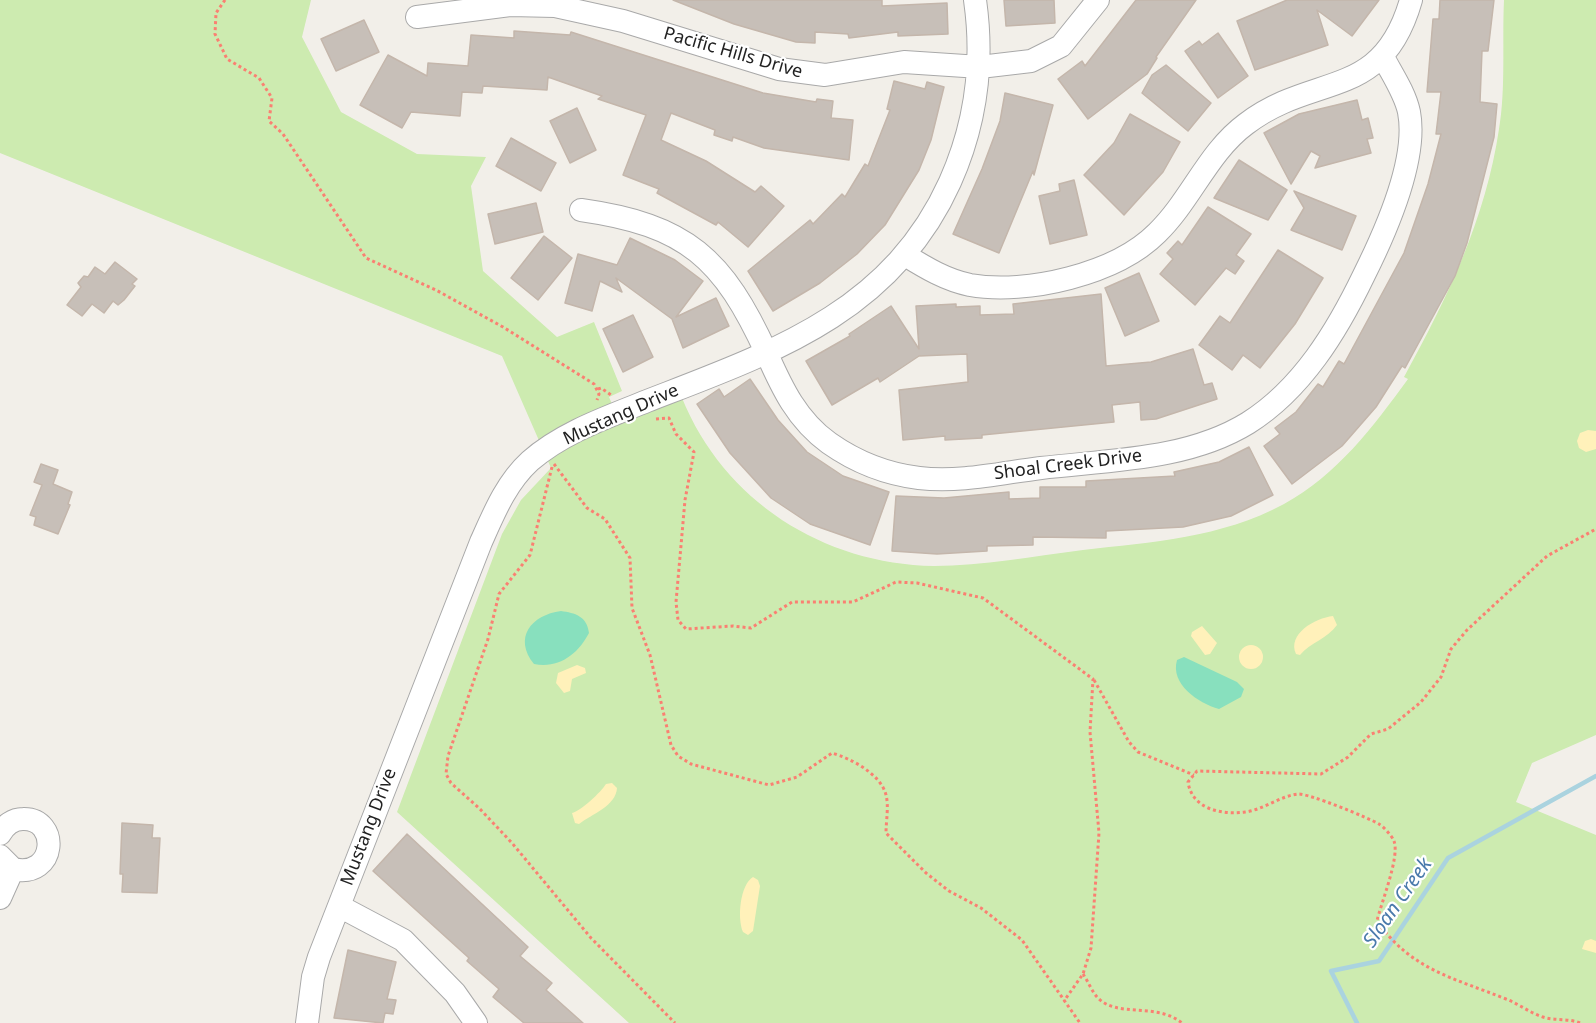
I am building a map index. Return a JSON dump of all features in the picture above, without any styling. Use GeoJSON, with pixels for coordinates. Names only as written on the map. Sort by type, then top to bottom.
{"type":"FeatureCollection","features":[{"type":"Feature","properties":{"kind":"street","name":"Mustang Drive"},"geometry":{"type":"LineString","coordinates":[[307,1023],[313,977],[339,906],[494,512],[517,475],[550,456],[579,430],[767,354],[828,322],[860,298],[905,255],[935,211],[956,168],[978,91],[980,67],[975,0]]}},
{"type":"Feature","properties":{"kind":"street","name":"Pacific Hills Drive"},"geometry":{"type":"LineString","coordinates":[[417,17],[536,4],[598,14],[802,74],[846,73],[882,64],[904,62],[980,67],[1005,66],[1047,55],[1074,32],[1098,0]]}},
{"type":"Feature","properties":{"kind":"street"},"geometry":{"type":"LineString","coordinates":[[905,255],[952,280],[987,287],[1061,280],[1104,267],[1140,247],[1158,232],[1217,153],[1245,124],[1284,102],[1351,80],[1369,70],[1383,57],[1401,31],[1411,0]]}},
{"type":"Feature","properties":{"kind":"street","name":"Shoal Creek Drive"},"geometry":{"type":"LineString","coordinates":[[581,210],[644,222],[665,231],[691,247],[716,267],[738,296],[792,405],[825,440],[844,453],[896,474],[944,479],[1176,451],[1224,435],[1268,408],[1288,391],[1308,367],[1345,314],[1378,247],[1401,180],[1410,130],[1406,103],[1383,57]]}},
{"type":"Feature","properties":{"kind":"street"},"geometry":{"type":"LineString","coordinates":[[0,834],[6,825],[21,819],[37,823],[47,835],[48,850],[39,866],[31,870],[6,862],[0,898]]}},
{"type":"Feature","properties":{"kind":"street"},"geometry":{"type":"LineString","coordinates":[[339,906],[403,940],[455,993],[476,1023]]}},
{"type":"Feature","properties":{"kind":"path"},"geometry":{"type":"LineString","coordinates":[[225,0],[216,13],[215,34],[227,59],[259,78],[272,98],[269,121],[283,134],[366,258],[436,290],[502,327],[598,389],[602,388],[613,396],[619,412]]}},
{"type":"Feature","properties":{"kind":"path"},"geometry":{"type":"LineString","coordinates":[[595,402],[599,394],[598,389]]}},
{"type":"Feature","properties":{"kind":"path"},"geometry":{"type":"LineString","coordinates":[[648,420],[669,418],[676,434],[694,452],[685,500],[676,602],[678,620],[686,629],[733,626],[751,628],[792,602],[853,602],[896,582],[917,583],[983,598],[1093,679],[1106,698],[1129,742],[1138,752],[1194,775]]}},
{"type":"Feature","properties":{"kind":"path"},"geometry":{"type":"LineString","coordinates":[[550,456],[587,508],[605,519],[630,558],[632,608],[650,656],[671,745],[678,756],[691,764],[769,785],[797,777],[832,753],[848,757],[878,781],[886,794],[886,832],[900,848],[949,891],[981,908],[1022,940],[1080,1023]]}},
{"type":"Feature","properties":{"kind":"path"},"geometry":{"type":"LineString","coordinates":[[550,456],[530,555],[499,594],[488,639],[448,756],[446,774],[451,783],[479,808],[512,843],[591,938],[675,1023]]}},
{"type":"Feature","properties":{"kind":"path"},"geometry":{"type":"LineString","coordinates":[[1580,1023],[1544,1018],[1508,1000],[1429,969],[1410,956],[1384,932],[1377,921],[1395,854],[1394,840],[1379,824],[1320,798],[1298,794],[1245,812],[1216,810],[1198,805],[1190,795],[1188,782],[1197,771],[1321,774],[1348,757],[1371,734],[1388,729],[1421,702],[1441,677],[1451,649],[1467,630],[1547,556],[1596,529]]}},
{"type":"Feature","properties":{"kind":"path"},"geometry":{"type":"LineString","coordinates":[[1064,1001],[1083,974],[1091,948],[1099,833],[1090,732],[1093,679]]}},
{"type":"Feature","properties":{"kind":"path"},"geometry":{"type":"LineString","coordinates":[[1083,974],[1098,999],[1111,1006],[1161,1011],[1182,1023]]}},
{"type":"Feature","properties":{"kind":"green space"},"geometry":{"type":"Polygon","coordinates":[[[0,0],[311,0],[302,37],[341,112],[417,154],[486,157],[471,186],[483,271],[557,337],[594,322],[622,391],[609,397],[620,423],[682,398],[700,435],[723,467],[751,496],[782,520],[817,539],[854,553],[893,562],[934,566],[1008,560],[1186,537],[1260,515],[1284,504],[1321,479],[1353,449],[1408,379],[1404,377],[1450,288],[1475,226],[1493,162],[1501,114],[1504,0],[1596,0],[1596,735],[1532,763],[1516,802],[1596,835],[1596,1023],[629,1023],[397,812],[502,534],[521,500],[551,468],[502,356],[0,153],[0,0]]]}},
{"type":"Feature","properties":{"kind":"green space"},"geometry":{"type":"Polygon","coordinates":[[[561,611],[583,619],[589,633],[585,641],[567,658],[559,662],[534,664],[525,645],[528,629],[541,617],[561,611]]]}},
{"type":"Feature","properties":{"kind":"green space"},"geometry":{"type":"Polygon","coordinates":[[[1184,657],[1237,682],[1244,689],[1241,697],[1219,709],[1195,697],[1178,677],[1177,660],[1184,657]]]}},
{"type":"Feature","properties":{"kind":"sand"},"geometry":{"type":"Polygon","coordinates":[[[1588,430],[1596,431],[1596,449],[1586,452],[1579,448],[1577,441],[1580,433],[1588,430]]]}},
{"type":"Feature","properties":{"kind":"sand"},"geometry":{"type":"Polygon","coordinates":[[[1333,616],[1337,625],[1333,630],[1300,655],[1296,654],[1295,640],[1304,628],[1318,620],[1333,616]]]}},
{"type":"Feature","properties":{"kind":"sand"},"geometry":{"type":"Polygon","coordinates":[[[1202,626],[1217,643],[1210,654],[1205,655],[1191,636],[1192,632],[1202,626]]]}},
{"type":"Feature","properties":{"kind":"sand"},"geometry":{"type":"Polygon","coordinates":[[[1251,645],[1256,646],[1262,652],[1262,662],[1256,668],[1251,669],[1246,668],[1240,662],[1239,657],[1240,652],[1246,646],[1251,645]]]}},
{"type":"Feature","properties":{"kind":"sand"},"geometry":{"type":"Polygon","coordinates":[[[577,665],[585,668],[586,673],[572,679],[570,691],[564,693],[556,683],[558,673],[577,665]]]}},
{"type":"Feature","properties":{"kind":"sand"},"geometry":{"type":"Polygon","coordinates":[[[612,783],[617,788],[616,794],[608,805],[579,824],[575,823],[572,813],[590,801],[606,784],[612,783]]]}},
{"type":"Feature","properties":{"kind":"sand"},"geometry":{"type":"Polygon","coordinates":[[[753,877],[758,880],[760,886],[753,931],[748,935],[743,932],[741,926],[740,911],[745,887],[753,877]]]}},
{"type":"Feature","properties":{"kind":"sand"},"geometry":{"type":"Polygon","coordinates":[[[1591,939],[1596,941],[1596,953],[1582,949],[1585,941],[1591,939]]]}},
{"type":"Feature","properties":{"kind":"building"},"geometry":{"type":"Polygon","coordinates":[[[673,0],[882,0],[882,6],[947,3],[948,34],[898,36],[898,32],[849,38],[848,34],[815,32],[815,43],[796,42],[734,24],[673,0]]]}},
{"type":"Feature","properties":{"kind":"building"},"geometry":{"type":"Polygon","coordinates":[[[1004,0],[1054,0],[1055,23],[1006,26],[1004,0]]]}},
{"type":"Feature","properties":{"kind":"building"},"geometry":{"type":"Polygon","coordinates":[[[1136,0],[1196,0],[1156,57],[1147,74],[1088,119],[1058,79],[1082,61],[1085,66],[1136,0]]]}},
{"type":"Feature","properties":{"kind":"building"},"geometry":{"type":"Polygon","coordinates":[[[1287,0],[1379,0],[1352,36],[1317,10],[1328,45],[1255,70],[1237,21],[1287,0]]]}},
{"type":"Feature","properties":{"kind":"building"},"geometry":{"type":"Polygon","coordinates":[[[1440,0],[1494,0],[1488,51],[1482,51],[1480,102],[1497,104],[1494,137],[1467,243],[1455,276],[1405,368],[1402,366],[1376,407],[1342,446],[1292,484],[1264,446],[1280,434],[1275,428],[1296,412],[1318,384],[1323,387],[1339,361],[1344,364],[1404,253],[1428,184],[1441,134],[1436,134],[1441,92],[1427,92],[1433,19],[1439,19],[1440,0]]]}},
{"type":"Feature","properties":{"kind":"building"},"geometry":{"type":"Polygon","coordinates":[[[364,20],[379,52],[336,71],[321,39],[364,20]]]}},
{"type":"Feature","properties":{"kind":"building"},"geometry":{"type":"Polygon","coordinates":[[[514,31],[570,35],[571,32],[763,93],[816,102],[817,99],[833,101],[831,118],[853,120],[849,160],[764,148],[733,137],[732,141],[714,135],[715,130],[671,113],[661,140],[706,161],[755,192],[761,186],[784,206],[748,247],[718,222],[716,225],[657,193],[659,189],[623,175],[646,115],[598,99],[602,96],[548,77],[547,90],[483,86],[482,93],[462,92],[460,116],[411,112],[402,128],[360,105],[388,55],[427,76],[428,63],[468,66],[471,35],[514,38],[514,31]]]}},
{"type":"Feature","properties":{"kind":"building"},"geometry":{"type":"Polygon","coordinates":[[[1218,33],[1248,76],[1218,98],[1185,51],[1199,41],[1202,45],[1218,33]]]}},
{"type":"Feature","properties":{"kind":"building"},"geometry":{"type":"Polygon","coordinates":[[[1166,65],[1211,103],[1188,131],[1142,93],[1152,75],[1166,65]]]}},
{"type":"Feature","properties":{"kind":"building"},"geometry":{"type":"Polygon","coordinates":[[[894,81],[925,89],[927,82],[944,87],[931,140],[919,170],[885,225],[857,254],[820,283],[773,311],[748,271],[810,220],[813,224],[842,194],[845,197],[865,164],[868,166],[890,110],[887,109],[894,81]]]}},
{"type":"Feature","properties":{"kind":"building"},"geometry":{"type":"Polygon","coordinates":[[[1005,93],[1053,105],[1034,175],[1033,171],[999,253],[953,234],[982,169],[1000,121],[1005,93]]]}},
{"type":"Feature","properties":{"kind":"building"},"geometry":{"type":"Polygon","coordinates":[[[1357,100],[1362,120],[1368,118],[1373,138],[1367,139],[1371,153],[1315,168],[1320,156],[1311,151],[1291,184],[1264,133],[1299,114],[1357,100]]]}},
{"type":"Feature","properties":{"kind":"building"},"geometry":{"type":"Polygon","coordinates":[[[577,108],[596,150],[570,163],[550,121],[577,108]]]}},
{"type":"Feature","properties":{"kind":"building"},"geometry":{"type":"Polygon","coordinates":[[[1130,114],[1180,142],[1163,172],[1124,215],[1084,175],[1114,143],[1130,114]]]}},
{"type":"Feature","properties":{"kind":"building"},"geometry":{"type":"Polygon","coordinates":[[[511,138],[556,163],[541,191],[496,166],[511,138]]]}},
{"type":"Feature","properties":{"kind":"building"},"geometry":{"type":"Polygon","coordinates":[[[1239,160],[1287,190],[1268,220],[1214,198],[1239,160]]]}},
{"type":"Feature","properties":{"kind":"building"},"geometry":{"type":"Polygon","coordinates":[[[1074,180],[1087,235],[1050,244],[1039,196],[1060,191],[1059,184],[1074,180]]]}},
{"type":"Feature","properties":{"kind":"building"},"geometry":{"type":"Polygon","coordinates":[[[1294,191],[1356,216],[1342,250],[1291,230],[1304,208],[1294,191]]]}},
{"type":"Feature","properties":{"kind":"building"},"geometry":{"type":"Polygon","coordinates":[[[536,203],[543,232],[495,244],[488,214],[536,203]]]}},
{"type":"Feature","properties":{"kind":"building"},"geometry":{"type":"Polygon","coordinates":[[[1208,207],[1251,234],[1236,255],[1244,261],[1235,274],[1226,268],[1195,305],[1160,274],[1173,259],[1167,253],[1178,241],[1182,245],[1208,207]]]}},
{"type":"Feature","properties":{"kind":"building"},"geometry":{"type":"Polygon","coordinates":[[[544,236],[572,258],[538,300],[511,278],[544,236]]]}},
{"type":"Feature","properties":{"kind":"building"},"geometry":{"type":"Polygon","coordinates":[[[630,238],[675,260],[703,281],[676,317],[716,298],[729,326],[683,348],[672,319],[616,278],[622,292],[600,281],[592,311],[565,303],[578,254],[617,265],[630,238]]]}},
{"type":"Feature","properties":{"kind":"building"},"geometry":{"type":"Polygon","coordinates":[[[1278,250],[1323,278],[1295,324],[1260,368],[1243,355],[1232,370],[1199,345],[1220,316],[1230,323],[1278,250]]]}},
{"type":"Feature","properties":{"kind":"building"},"geometry":{"type":"Polygon","coordinates":[[[115,262],[137,279],[132,284],[135,286],[124,300],[118,305],[113,301],[104,313],[92,304],[82,316],[67,305],[81,287],[78,283],[84,276],[88,277],[95,267],[105,274],[115,262]]]}},
{"type":"Feature","properties":{"kind":"building"},"geometry":{"type":"Polygon","coordinates":[[[1139,273],[1159,321],[1125,336],[1105,288],[1139,273]]]}},
{"type":"Feature","properties":{"kind":"building"},"geometry":{"type":"Polygon","coordinates":[[[1101,294],[1106,366],[1151,362],[1193,349],[1204,385],[1212,383],[1217,399],[1156,419],[1141,420],[1140,402],[1112,405],[1114,422],[982,435],[982,438],[945,440],[945,436],[903,440],[899,390],[968,382],[967,354],[919,356],[880,382],[878,378],[832,405],[806,361],[850,336],[849,334],[891,306],[919,349],[916,306],[956,304],[956,307],[980,306],[980,315],[1014,314],[1013,304],[1101,294]]]}},
{"type":"Feature","properties":{"kind":"building"},"geometry":{"type":"Polygon","coordinates":[[[633,315],[653,357],[623,372],[603,329],[633,315]]]}},
{"type":"Feature","properties":{"kind":"building"},"geometry":{"type":"Polygon","coordinates":[[[750,379],[778,420],[807,452],[843,476],[889,492],[870,545],[810,524],[771,498],[730,453],[697,404],[719,389],[724,397],[750,379]]]}},
{"type":"Feature","properties":{"kind":"building"},"geometry":{"type":"Polygon","coordinates":[[[1249,447],[1273,495],[1231,516],[1183,527],[1106,531],[1106,538],[1033,537],[1033,545],[987,546],[987,551],[937,554],[892,551],[896,496],[944,498],[1009,492],[1009,499],[1040,498],[1040,487],[1086,487],[1086,481],[1175,476],[1174,472],[1219,462],[1249,447]]]}},
{"type":"Feature","properties":{"kind":"building"},"geometry":{"type":"Polygon","coordinates":[[[41,464],[58,470],[53,484],[72,492],[68,504],[70,505],[58,534],[34,525],[36,517],[30,515],[42,485],[34,482],[41,464]]]}},
{"type":"Feature","properties":{"kind":"building"},"geometry":{"type":"Polygon","coordinates":[[[122,823],[153,825],[152,838],[160,838],[157,893],[122,892],[123,874],[120,874],[122,823]]]}},
{"type":"Feature","properties":{"kind":"building"},"geometry":{"type":"Polygon","coordinates":[[[407,834],[528,947],[520,956],[552,983],[546,990],[583,1023],[524,1023],[493,997],[499,989],[467,961],[469,958],[373,871],[407,834]]]}},
{"type":"Feature","properties":{"kind":"building"},"geometry":{"type":"Polygon","coordinates":[[[348,950],[396,962],[387,999],[396,1000],[393,1014],[385,1013],[383,1023],[334,1018],[348,950]]]}},
{"type":"Feature","properties":{"kind":"waterway","name":"Sloan Creek"},"geometry":{"type":"LineString","coordinates":[[1357,1023],[1331,971],[1379,961],[1448,858],[1596,776]]}}]}
